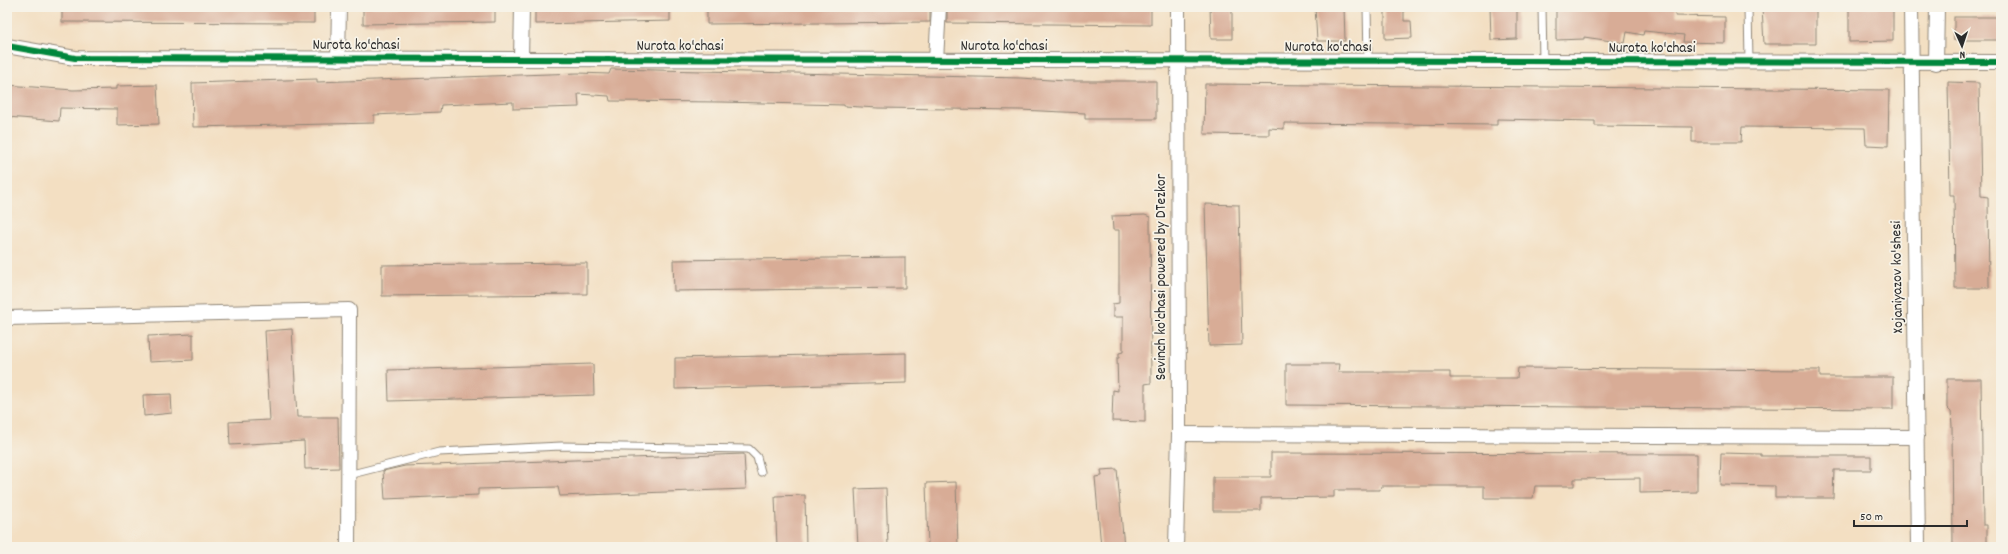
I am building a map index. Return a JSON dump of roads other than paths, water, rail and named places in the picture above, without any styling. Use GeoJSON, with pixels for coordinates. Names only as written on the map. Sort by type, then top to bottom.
{"type":"FeatureCollection","features":[{"type":"Feature","properties":{"kind":"street"},"geometry":{"type":"LineString","coordinates":[[338,59],[339,7]]}},
{"type":"Feature","properties":{"kind":"street"},"geometry":{"type":"LineString","coordinates":[[522,7],[522,59]]}},
{"type":"Feature","properties":{"kind":"street"},"geometry":{"type":"LineString","coordinates":[[936,60],[939,7]]}},
{"type":"Feature","properties":{"kind":"street","name":"Sevinch ko'chasi powered by DTezkor"},"geometry":{"type":"LineString","coordinates":[[1176,547],[1179,434],[1178,7]]}},
{"type":"Feature","properties":{"kind":"street","name":"Xojaniyazov ko'shesi"},"geometry":{"type":"LineString","coordinates":[[1911,7],[1918,547]]}},
{"type":"Feature","properties":{"kind":"street"},"geometry":{"type":"LineString","coordinates":[[1936,63],[1937,7]]}},
{"type":"Feature","properties":{"kind":"street","name":"Nurota ko'chasi"},"geometry":{"type":"LineString","coordinates":[[7,46],[76,58],[2001,62]]}},
{"type":"Feature","properties":{"kind":"street"},"geometry":{"type":"LineString","coordinates":[[7,318],[349,310],[348,547]]}},
{"type":"Feature","properties":{"kind":"street"},"geometry":{"type":"LineString","coordinates":[[1179,434],[1917,437]]}},
{"type":"Feature","properties":{"kind":"lane"},"geometry":{"type":"LineString","coordinates":[[1367,7],[1368,61]]}},
{"type":"Feature","properties":{"kind":"lane"},"geometry":{"type":"LineString","coordinates":[[1542,7],[1543,62]]}},
{"type":"Feature","properties":{"kind":"lane"},"geometry":{"type":"LineString","coordinates":[[1748,7],[1749,62]]}},
{"type":"Feature","properties":{"kind":"lane"},"geometry":{"type":"LineString","coordinates":[[348,475],[439,452],[561,446],[749,449],[757,457],[761,472]]}}]}
